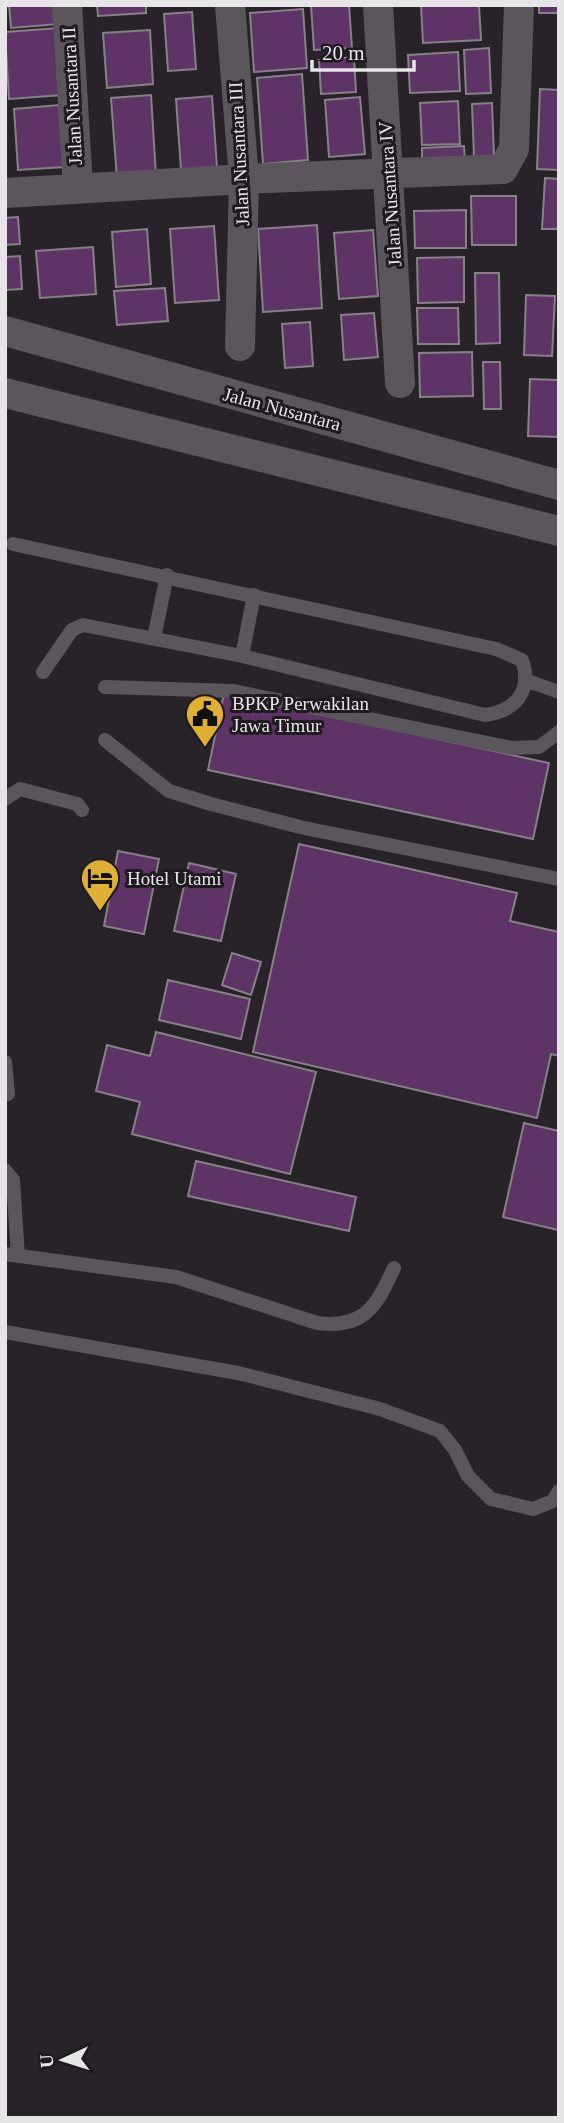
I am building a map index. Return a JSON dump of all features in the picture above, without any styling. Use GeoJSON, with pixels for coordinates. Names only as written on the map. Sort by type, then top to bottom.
{"type":"FeatureCollection","features":[{"type":"Feature","properties":{"kind":"street","name":"Jalan Nusantara II"},"geometry":{"type":"LineString","coordinates":[[67,5],[78,187]]}},
{"type":"Feature","properties":{"kind":"street","name":"Jalan Nusantara III"},"geometry":{"type":"LineString","coordinates":[[230,5],[244,179],[240,346]]}},
{"type":"Feature","properties":{"kind":"street","name":"Jalan Nusantara IV"},"geometry":{"type":"LineString","coordinates":[[378,5],[400,383]]}},
{"type":"Feature","properties":{"kind":"street"},"geometry":{"type":"LineString","coordinates":[[5,192],[244,179],[498,170],[508,164],[514,149],[519,5]]}},
{"type":"Feature","properties":{"kind":"street","name":"Jalan Nusantara"},"geometry":{"type":"LineString","coordinates":[[5,331],[559,485]]}},
{"type":"Feature","properties":{"kind":"street"},"geometry":{"type":"LineString","coordinates":[[5,393],[559,531]]}},
{"type":"Feature","properties":{"kind":"lane"},"geometry":{"type":"LineString","coordinates":[[13,544],[167,575],[496,649],[522,660],[525,680],[523,691],[513,705],[504,712],[485,715],[242,656],[83,625],[72,630],[43,672]]}},
{"type":"Feature","properties":{"kind":"lane"},"geometry":{"type":"LineString","coordinates":[[154,638],[167,575]]}},
{"type":"Feature","properties":{"kind":"lane"},"geometry":{"type":"LineString","coordinates":[[242,656],[254,594]]}},
{"type":"Feature","properties":{"kind":"lane"},"geometry":{"type":"LineString","coordinates":[[525,680],[559,692]]}},
{"type":"Feature","properties":{"kind":"lane"},"geometry":{"type":"LineString","coordinates":[[105,687],[233,691],[512,748],[539,747],[559,732]]}},
{"type":"Feature","properties":{"kind":"lane"},"geometry":{"type":"LineString","coordinates":[[105,740],[159,784],[190,797],[304,828],[559,879]]}},
{"type":"Feature","properties":{"kind":"lane"},"geometry":{"type":"LineString","coordinates":[[5,799],[20,789],[77,804],[82,810]]}},
{"type":"Feature","properties":{"kind":"lane"},"geometry":{"type":"LineString","coordinates":[[5,1062],[8,1094]]}},
{"type":"Feature","properties":{"kind":"lane"},"geometry":{"type":"LineString","coordinates":[[5,1170],[13,1180],[12,1255],[176,1277],[317,1323],[340,1326],[358,1320],[373,1305],[394,1268]]}},
{"type":"Feature","properties":{"kind":"lane"},"geometry":{"type":"LineString","coordinates":[[5,1332],[238,1373],[380,1409],[440,1431],[455,1450],[468,1476],[491,1499],[533,1508],[553,1501],[559,1491]]}},
{"type":"Feature","properties":{"kind":"building"},"geometry":{"type":"Polygon","coordinates":[[[9,5],[56,5],[58,24],[11,28],[9,5]]]}},
{"type":"Feature","properties":{"kind":"building"},"geometry":{"type":"Polygon","coordinates":[[[97,5],[146,5],[146,13],[98,16],[97,5]]]}},
{"type":"Feature","properties":{"kind":"building"},"geometry":{"type":"Polygon","coordinates":[[[311,5],[349,5],[352,48],[314,50],[311,5]]]}},
{"type":"Feature","properties":{"kind":"building"},"geometry":{"type":"Polygon","coordinates":[[[421,5],[479,5],[481,40],[423,43],[421,5]]]}},
{"type":"Feature","properties":{"kind":"building"},"geometry":{"type":"Polygon","coordinates":[[[539,5],[559,5],[559,13],[539,13],[539,5]]]}},
{"type":"Feature","properties":{"kind":"building"},"geometry":{"type":"Polygon","coordinates":[[[303,9],[307,68],[254,72],[250,13],[303,9]]]}},
{"type":"Feature","properties":{"kind":"building"},"geometry":{"type":"Polygon","coordinates":[[[192,12],[196,69],[168,71],[164,14],[192,12]]]}},
{"type":"Feature","properties":{"kind":"building"},"geometry":{"type":"Polygon","coordinates":[[[59,28],[63,95],[9,99],[5,32],[59,28]]]}},
{"type":"Feature","properties":{"kind":"building"},"geometry":{"type":"Polygon","coordinates":[[[150,30],[153,84],[107,88],[103,33],[150,30]]]}},
{"type":"Feature","properties":{"kind":"building"},"geometry":{"type":"Polygon","coordinates":[[[489,48],[491,93],[466,94],[464,50],[489,48]]]}},
{"type":"Feature","properties":{"kind":"building"},"geometry":{"type":"Polygon","coordinates":[[[458,52],[460,91],[410,93],[408,55],[458,52]]]}},
{"type":"Feature","properties":{"kind":"building"},"geometry":{"type":"Polygon","coordinates":[[[354,57],[356,92],[321,94],[319,60],[354,57]]]}},
{"type":"Feature","properties":{"kind":"building"},"geometry":{"type":"Polygon","coordinates":[[[302,74],[308,160],[263,164],[257,78],[302,74]]]}},
{"type":"Feature","properties":{"kind":"building"},"geometry":{"type":"Polygon","coordinates":[[[540,89],[559,90],[559,170],[537,169],[540,89]]]}},
{"type":"Feature","properties":{"kind":"building"},"geometry":{"type":"Polygon","coordinates":[[[151,95],[156,176],[117,179],[111,98],[151,95]]]}},
{"type":"Feature","properties":{"kind":"building"},"geometry":{"type":"Polygon","coordinates":[[[212,96],[217,167],[181,170],[176,99],[212,96]]]}},
{"type":"Feature","properties":{"kind":"building"},"geometry":{"type":"Polygon","coordinates":[[[360,97],[365,154],[329,157],[325,100],[360,97]]]}},
{"type":"Feature","properties":{"kind":"building"},"geometry":{"type":"Polygon","coordinates":[[[458,101],[460,144],[422,145],[420,103],[458,101]]]}},
{"type":"Feature","properties":{"kind":"building"},"geometry":{"type":"Polygon","coordinates":[[[492,103],[494,156],[474,157],[472,104],[492,103]]]}},
{"type":"Feature","properties":{"kind":"building"},"geometry":{"type":"Polygon","coordinates":[[[59,105],[64,167],[18,170],[14,109],[59,105]]]}},
{"type":"Feature","properties":{"kind":"building"},"geometry":{"type":"Polygon","coordinates":[[[464,146],[465,162],[422,164],[422,148],[464,146]]]}},
{"type":"Feature","properties":{"kind":"building"},"geometry":{"type":"Polygon","coordinates":[[[545,178],[559,179],[559,229],[542,229],[545,178]]]}},
{"type":"Feature","properties":{"kind":"building"},"geometry":{"type":"Polygon","coordinates":[[[471,196],[516,196],[516,245],[472,245],[471,196]]]}},
{"type":"Feature","properties":{"kind":"building"},"geometry":{"type":"Polygon","coordinates":[[[466,210],[466,248],[415,248],[414,211],[466,210]]]}},
{"type":"Feature","properties":{"kind":"building"},"geometry":{"type":"Polygon","coordinates":[[[18,217],[20,244],[5,245],[5,218],[18,217]]]}},
{"type":"Feature","properties":{"kind":"building"},"geometry":{"type":"Polygon","coordinates":[[[317,225],[322,308],[263,312],[258,229],[317,225]]]}},
{"type":"Feature","properties":{"kind":"building"},"geometry":{"type":"Polygon","coordinates":[[[214,226],[219,300],[175,303],[170,229],[214,226]]]}},
{"type":"Feature","properties":{"kind":"building"},"geometry":{"type":"Polygon","coordinates":[[[147,229],[151,284],[116,287],[112,232],[147,229]]]}},
{"type":"Feature","properties":{"kind":"building"},"geometry":{"type":"Polygon","coordinates":[[[373,230],[378,296],[339,299],[334,233],[373,230]]]}},
{"type":"Feature","properties":{"kind":"building"},"geometry":{"type":"Polygon","coordinates":[[[93,247],[96,294],[40,298],[36,251],[93,247]]]}},
{"type":"Feature","properties":{"kind":"building"},"geometry":{"type":"Polygon","coordinates":[[[20,256],[22,289],[5,290],[5,257],[20,256]]]}},
{"type":"Feature","properties":{"kind":"building"},"geometry":{"type":"Polygon","coordinates":[[[464,257],[464,302],[418,303],[417,258],[464,257]]]}},
{"type":"Feature","properties":{"kind":"building"},"geometry":{"type":"Polygon","coordinates":[[[475,273],[499,273],[500,343],[476,344],[475,273]]]}},
{"type":"Feature","properties":{"kind":"building"},"geometry":{"type":"Polygon","coordinates":[[[165,288],[168,321],[117,325],[114,291],[165,288]]]}},
{"type":"Feature","properties":{"kind":"building"},"geometry":{"type":"Polygon","coordinates":[[[526,295],[555,296],[552,356],[524,355],[526,295]]]}},
{"type":"Feature","properties":{"kind":"building"},"geometry":{"type":"Polygon","coordinates":[[[417,308],[458,308],[459,344],[418,344],[417,308]]]}},
{"type":"Feature","properties":{"kind":"building"},"geometry":{"type":"Polygon","coordinates":[[[374,313],[378,357],[344,360],[341,315],[374,313]]]}},
{"type":"Feature","properties":{"kind":"building"},"geometry":{"type":"Polygon","coordinates":[[[310,322],[313,366],[285,368],[282,324],[310,322]]]}},
{"type":"Feature","properties":{"kind":"building"},"geometry":{"type":"Polygon","coordinates":[[[472,352],[473,396],[420,397],[419,353],[472,352]]]}},
{"type":"Feature","properties":{"kind":"building"},"geometry":{"type":"Polygon","coordinates":[[[483,362],[500,362],[501,409],[484,409],[483,362]]]}},
{"type":"Feature","properties":{"kind":"building"},"geometry":{"type":"Polygon","coordinates":[[[530,379],[559,380],[559,437],[528,436],[530,379]]]}},
{"type":"Feature","properties":{"kind":"building"},"geometry":{"type":"Polygon","coordinates":[[[224,693],[549,763],[533,839],[208,770],[224,693]]]}},
{"type":"Feature","properties":{"kind":"building"},"geometry":{"type":"Polygon","coordinates":[[[299,844],[517,893],[510,921],[559,932],[559,1056],[551,1054],[537,1118],[253,1052],[299,844]]]}},
{"type":"Feature","properties":{"kind":"building"},"geometry":{"type":"Polygon","coordinates":[[[118,851],[159,859],[144,934],[104,926],[118,851]]]}},
{"type":"Feature","properties":{"kind":"building"},"geometry":{"type":"Polygon","coordinates":[[[189,863],[236,874],[221,941],[174,931],[189,863]]]}},
{"type":"Feature","properties":{"kind":"building"},"geometry":{"type":"Polygon","coordinates":[[[232,953],[261,962],[251,995],[222,985],[232,953]]]}},
{"type":"Feature","properties":{"kind":"building"},"geometry":{"type":"Polygon","coordinates":[[[168,980],[250,999],[241,1039],[159,1020],[168,980]]]}},
{"type":"Feature","properties":{"kind":"building"},"geometry":{"type":"Polygon","coordinates":[[[156,1032],[316,1072],[290,1174],[132,1134],[140,1102],[96,1091],[107,1045],[150,1056],[156,1032]]]}},
{"type":"Feature","properties":{"kind":"building"},"geometry":{"type":"Polygon","coordinates":[[[524,1123],[559,1131],[558,1230],[503,1217],[524,1123]]]}},
{"type":"Feature","properties":{"kind":"building"},"geometry":{"type":"Polygon","coordinates":[[[196,1161],[356,1197],[349,1231],[188,1196],[196,1161]]]}},
{"type":"Feature","properties":{"kind":"place","name":"BPKP Perwakilan Jawa Timur"},"geometry":{"type":"Point","coordinates":[205,748]}},
{"type":"Feature","properties":{"kind":"place","name":"Hotel Utami"},"geometry":{"type":"Point","coordinates":[100,912]}}]}
